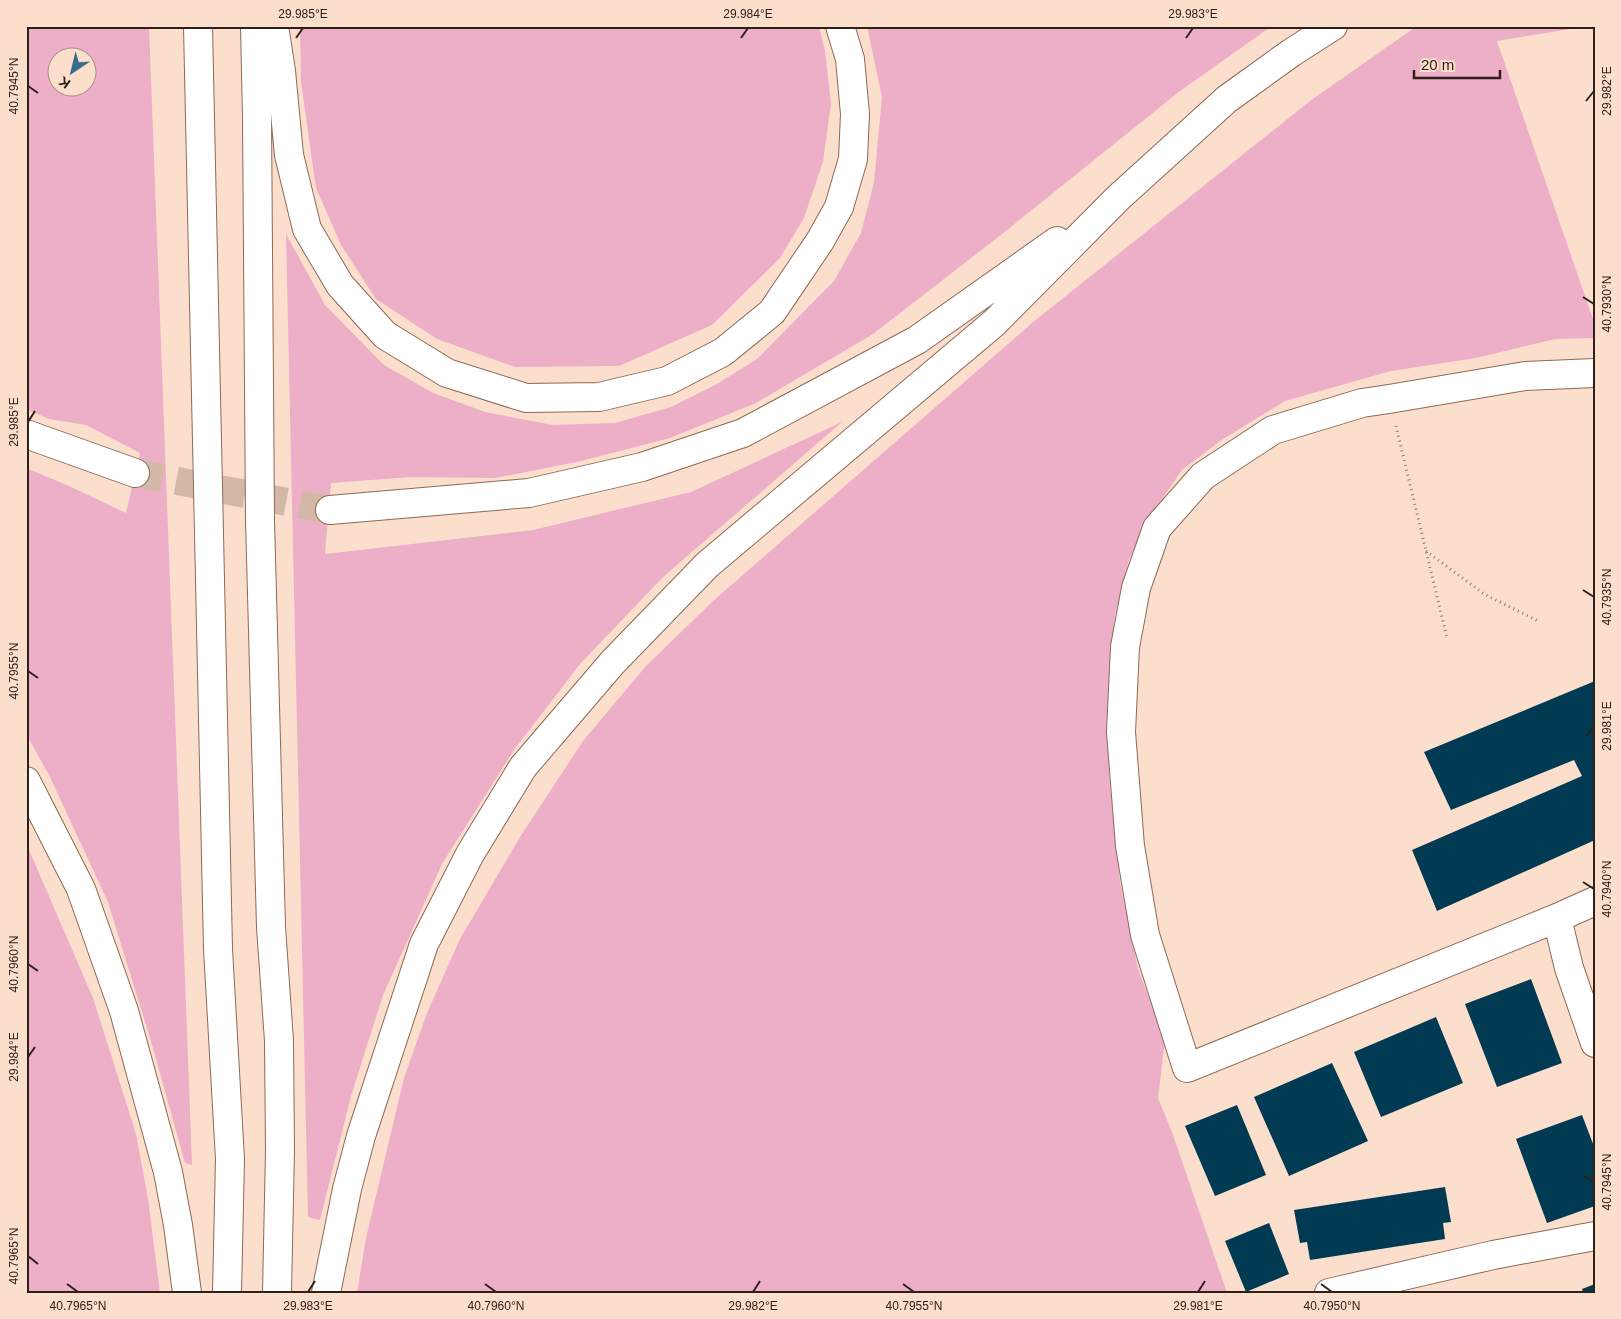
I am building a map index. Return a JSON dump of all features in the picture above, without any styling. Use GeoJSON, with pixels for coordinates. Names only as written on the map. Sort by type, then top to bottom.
{"type":"FeatureCollection","features":[{"type":"Feature","properties":{"kind":"main road"},"geometry":{"type":"LineString","coordinates":[[198,26],[218,948],[230,1159],[227,1293]]}},
{"type":"Feature","properties":{"kind":"main road"},"geometry":{"type":"LineString","coordinates":[[255,26],[258,126],[260,520],[271,927],[279,1041],[278,1293]]}},
{"type":"Feature","properties":{"kind":"main road"},"geometry":{"type":"LineString","coordinates":[[274,26],[281,72],[289,155],[307,229],[340,285],[385,335],[447,373],[526,398],[599,398],[667,381],[723,352],[772,312],[820,241],[839,207],[854,159],[855,114],[850,59],[840,26]]}},
{"type":"Feature","properties":{"kind":"main road"},"geometry":{"type":"LineString","coordinates":[[326,1293],[347,1189],[361,1136],[424,944],[470,854],[523,767],[613,662],[707,565],[994,323],[1118,198],[1226,99],[1333,26]]}},
{"type":"Feature","properties":{"kind":"main road"},"geometry":{"type":"LineString","coordinates":[[330,510],[529,493],[642,467],[743,433],[917,340],[1118,198]]}},
{"type":"Feature","properties":{"kind":"main road"},"geometry":{"type":"LineString","coordinates":[[1595,373],[1525,376],[1362,403],[1273,430],[1203,476],[1157,528],[1136,588],[1125,647],[1121,732],[1130,846],[1145,935],[1187,1068],[1595,901]]}},
{"type":"Feature","properties":{"kind":"main road"},"geometry":{"type":"LineString","coordinates":[[26,434],[135,473]]}},
{"type":"Feature","properties":{"kind":"main road"},"geometry":{"type":"LineString","coordinates":[[26,781],[80,889],[124,1011],[168,1172],[178,1225],[187,1293]]}},
{"type":"Feature","properties":{"kind":"main road"},"geometry":{"type":"LineString","coordinates":[[1557,918],[1569,968],[1595,1043]]}},
{"type":"Feature","properties":{"kind":"main road"},"geometry":{"type":"LineString","coordinates":[[1332,1292],[1493,1255],[1595,1236]]}},
{"type":"Feature","properties":{"kind":"path"},"geometry":{"type":"LineString","coordinates":[[1389,398],[1447,638]]}},
{"type":"Feature","properties":{"kind":"path"},"geometry":{"type":"LineString","coordinates":[[1426,551],[1484,594],[1540,622]]}},
{"type":"Feature","properties":{"kind":"shaded area"},"geometry":{"type":"Polygon","coordinates":[[[26,26],[149,26],[192,1165],[185,1163],[151,1041],[108,902],[49,775],[26,734],[26,468],[126,513],[140,453],[86,425],[49,419],[26,409],[26,26]]]}},
{"type":"Feature","properties":{"kind":"shaded area"},"geometry":{"type":"Polygon","coordinates":[[[300,26],[819,26],[825,51],[831,104],[823,162],[804,218],[780,258],[712,325],[619,366],[515,367],[437,339],[376,299],[341,245],[316,188],[301,82],[300,26]]]}},
{"type":"Feature","properties":{"kind":"shaded area"},"geometry":{"type":"Polygon","coordinates":[[[867,26],[1272,26],[1180,91],[1002,234],[873,334],[756,403],[670,438],[577,462],[495,478],[411,477],[331,483],[325,554],[533,530],[691,492],[842,422],[663,577],[580,664],[514,750],[442,864],[383,995],[351,1096],[320,1220],[308,1217],[286,234],[325,305],[384,365],[433,393],[485,412],[553,425],[615,423],[671,407],[717,384],[757,359],[834,281],[861,233],[874,182],[882,97],[867,26]]]}},
{"type":"Feature","properties":{"kind":"shaded area"},"geometry":{"type":"Polygon","coordinates":[[[1417,26],[1589,26],[1497,41],[1595,325],[1595,338],[1555,339],[1476,358],[1391,371],[1285,401],[1220,441],[1182,470],[1160,502],[1129,559],[1115,615],[1108,693],[1109,775],[1120,883],[1138,969],[1165,1040],[1158,1098],[1172,1132],[1227,1293],[357,1293],[366,1238],[404,1078],[427,1013],[460,939],[520,837],[583,741],[646,666],[713,601],[1032,323],[1310,101],[1417,26]]]}},
{"type":"Feature","properties":{"kind":"shaded area"},"geometry":{"type":"Polygon","coordinates":[[[26,843],[93,998],[136,1134],[148,1199],[160,1293],[26,1293],[26,843]]]}},
{"type":"Feature","properties":{"kind":"building"},"geometry":{"type":"Polygon","coordinates":[[[1595,681],[1595,840],[1437,911],[1412,850],[1582,776],[1574,760],[1451,810],[1424,752],[1595,681]]]}},
{"type":"Feature","properties":{"kind":"building"},"geometry":{"type":"Polygon","coordinates":[[[1531,979],[1562,1063],[1497,1087],[1465,1004],[1531,979]]]}},
{"type":"Feature","properties":{"kind":"building"},"geometry":{"type":"Polygon","coordinates":[[[1436,1017],[1463,1083],[1381,1117],[1354,1052],[1436,1017]]]}},
{"type":"Feature","properties":{"kind":"building"},"geometry":{"type":"Polygon","coordinates":[[[1332,1063],[1368,1141],[1289,1176],[1254,1097],[1332,1063]]]}},
{"type":"Feature","properties":{"kind":"building"},"geometry":{"type":"Polygon","coordinates":[[[1237,1105],[1266,1175],[1215,1196],[1185,1126],[1237,1105]]]}},
{"type":"Feature","properties":{"kind":"building"},"geometry":{"type":"Polygon","coordinates":[[[1582,1115],[1595,1149],[1595,1206],[1547,1223],[1516,1139],[1582,1115]]]}},
{"type":"Feature","properties":{"kind":"building"},"geometry":{"type":"Polygon","coordinates":[[[1445,1187],[1451,1222],[1443,1223],[1445,1239],[1310,1260],[1307,1242],[1300,1243],[1294,1210],[1445,1187]]]}},
{"type":"Feature","properties":{"kind":"building"},"geometry":{"type":"Polygon","coordinates":[[[1269,1223],[1289,1274],[1246,1292],[1225,1241],[1269,1223]]]}},
{"type":"Feature","properties":{"kind":"building"},"geometry":{"type":"Polygon","coordinates":[[[1595,1284],[1595,1293],[1583,1293],[1582,1289],[1595,1284]]]}},
{"type":"Feature","properties":{"kind":"tunnel"},"geometry":{"type":"LineString","coordinates":[[135,473],[330,510]]}}]}
